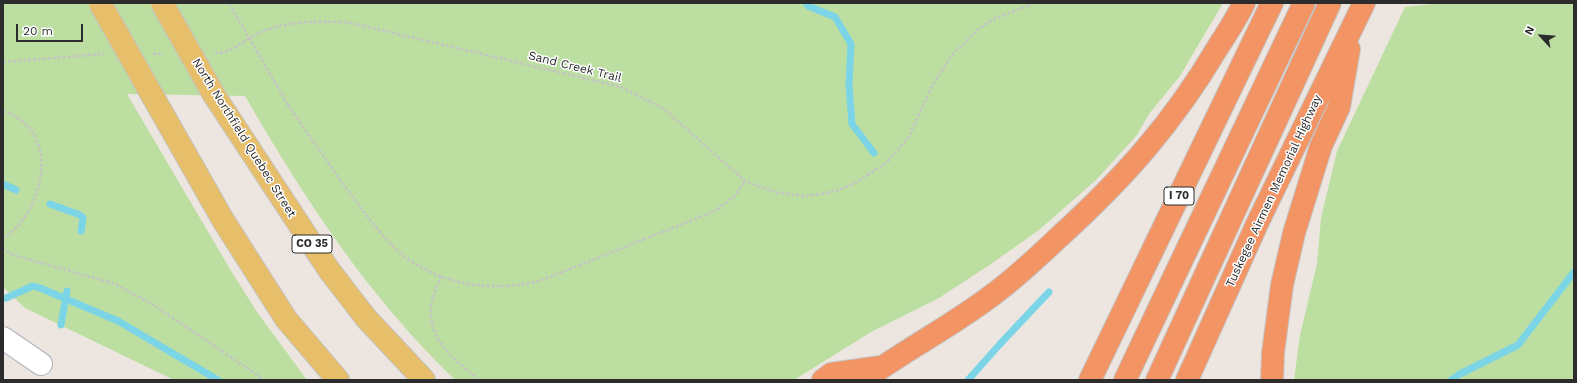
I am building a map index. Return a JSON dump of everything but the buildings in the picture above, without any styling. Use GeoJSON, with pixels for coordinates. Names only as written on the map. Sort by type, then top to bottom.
{"type":"FeatureCollection","features":[{"type":"Feature","properties":{"kind":"highway","name":"Tuskegee Airmen Memorial Highway"},"geometry":{"type":"LineString","coordinates":[[1187,380],[1257,224],[1364,3]]}},
{"type":"Feature","properties":{"kind":"highway"},"geometry":{"type":"LineString","coordinates":[[864,380],[882,367],[956,322],[996,293],[1094,206],[1159,135],[1189,93],[1242,6]]}},
{"type":"Feature","properties":{"kind":"highway","name":"I 70"},"geometry":{"type":"LineString","coordinates":[[1090,380],[1269,8]]}},
{"type":"Feature","properties":{"kind":"highway"},"geometry":{"type":"LineString","coordinates":[[1124,380],[1301,9]]}},
{"type":"Feature","properties":{"kind":"highway"},"geometry":{"type":"LineString","coordinates":[[1157,380],[1326,11]]}},
{"type":"Feature","properties":{"kind":"highway"},"geometry":{"type":"LineString","coordinates":[[1272,380],[1273,354],[1282,285],[1294,233],[1321,146],[1339,107],[1354,23]]}},
{"type":"Feature","properties":{"kind":"highway"},"geometry":{"type":"LineString","coordinates":[[822,380],[831,374],[882,367]]}},
{"type":"Feature","properties":{"kind":"main road"},"geometry":{"type":"LineString","coordinates":[[100,3],[223,220],[286,319],[338,380]]}},
{"type":"Feature","properties":{"kind":"main road","name":"North Northfield Quebec Street"},"geometry":{"type":"LineString","coordinates":[[162,3],[214,95],[329,270],[366,318],[424,380]]}},
{"type":"Feature","properties":{"kind":"lane"},"geometry":{"type":"LineString","coordinates":[[3,338],[41,364]]}},
{"type":"Feature","properties":{"kind":"path"},"geometry":{"type":"LineString","coordinates":[[229,3],[288,105],[333,169],[386,239],[408,259],[423,268],[442,276],[470,284],[504,287],[545,279],[715,211],[735,196],[745,181]]}},
{"type":"Feature","properties":{"kind":"path","name":"Sand Creek Trail"},"geometry":{"type":"LineString","coordinates":[[213,53],[221,53],[237,47],[258,33],[282,25],[304,22],[346,22],[391,31],[621,87],[664,109],[745,181],[775,192],[803,196],[821,194],[855,183],[886,163],[900,149],[908,138],[941,71],[964,42],[994,19],[1035,3]]}},
{"type":"Feature","properties":{"kind":"path"},"geometry":{"type":"LineString","coordinates":[[3,62],[109,54]]}},
{"type":"Feature","properties":{"kind":"path"},"geometry":{"type":"LineString","coordinates":[[149,54],[165,54]]}},
{"type":"Feature","properties":{"kind":"path"},"geometry":{"type":"LineString","coordinates":[[3,111],[14,115],[29,128],[40,147],[42,164],[39,185],[32,205],[21,223],[3,239]]}},
{"type":"Feature","properties":{"kind":"path"},"geometry":{"type":"LineString","coordinates":[[3,247],[10,254],[115,284],[152,304],[265,380]]}},
{"type":"Feature","properties":{"kind":"path"},"geometry":{"type":"LineString","coordinates":[[442,276],[431,309],[433,324],[446,351],[479,380]]}},
{"type":"Feature","properties":{"kind":"green space"},"geometry":{"type":"Polygon","coordinates":[[[3,3],[1223,3],[1180,76],[1149,114],[1137,135],[1096,180],[1039,230],[991,264],[939,298],[871,332],[794,380],[455,380],[423,348],[394,315],[340,246],[291,172],[245,96],[127,94],[257,312],[307,380],[174,380],[25,308],[3,287],[3,3]]]}},
{"type":"Feature","properties":{"kind":"green space"},"geometry":{"type":"Polygon","coordinates":[[[1442,3],[1574,3],[1574,380],[1294,380],[1300,335],[1317,264],[1321,218],[1337,151],[1405,7],[1442,3]]]}},
{"type":"Feature","properties":{"kind":"waterway"},"geometry":{"type":"LineString","coordinates":[[806,3],[808,6],[835,17],[851,44],[849,85],[852,124],[874,153]]}},
{"type":"Feature","properties":{"kind":"waterway"},"geometry":{"type":"LineString","coordinates":[[3,184],[16,190]]}},
{"type":"Feature","properties":{"kind":"waterway"},"geometry":{"type":"LineString","coordinates":[[50,204],[80,215],[83,218],[81,231]]}},
{"type":"Feature","properties":{"kind":"waterway"},"geometry":{"type":"LineString","coordinates":[[1451,380],[1518,345],[1574,272]]}},
{"type":"Feature","properties":{"kind":"waterway"},"geometry":{"type":"LineString","coordinates":[[6,298],[33,286],[40,288],[118,321],[218,380]]}},
{"type":"Feature","properties":{"kind":"waterway"},"geometry":{"type":"LineString","coordinates":[[61,325],[67,291]]}},
{"type":"Feature","properties":{"kind":"waterway"},"geometry":{"type":"LineString","coordinates":[[968,380],[1049,292]]}}]}
